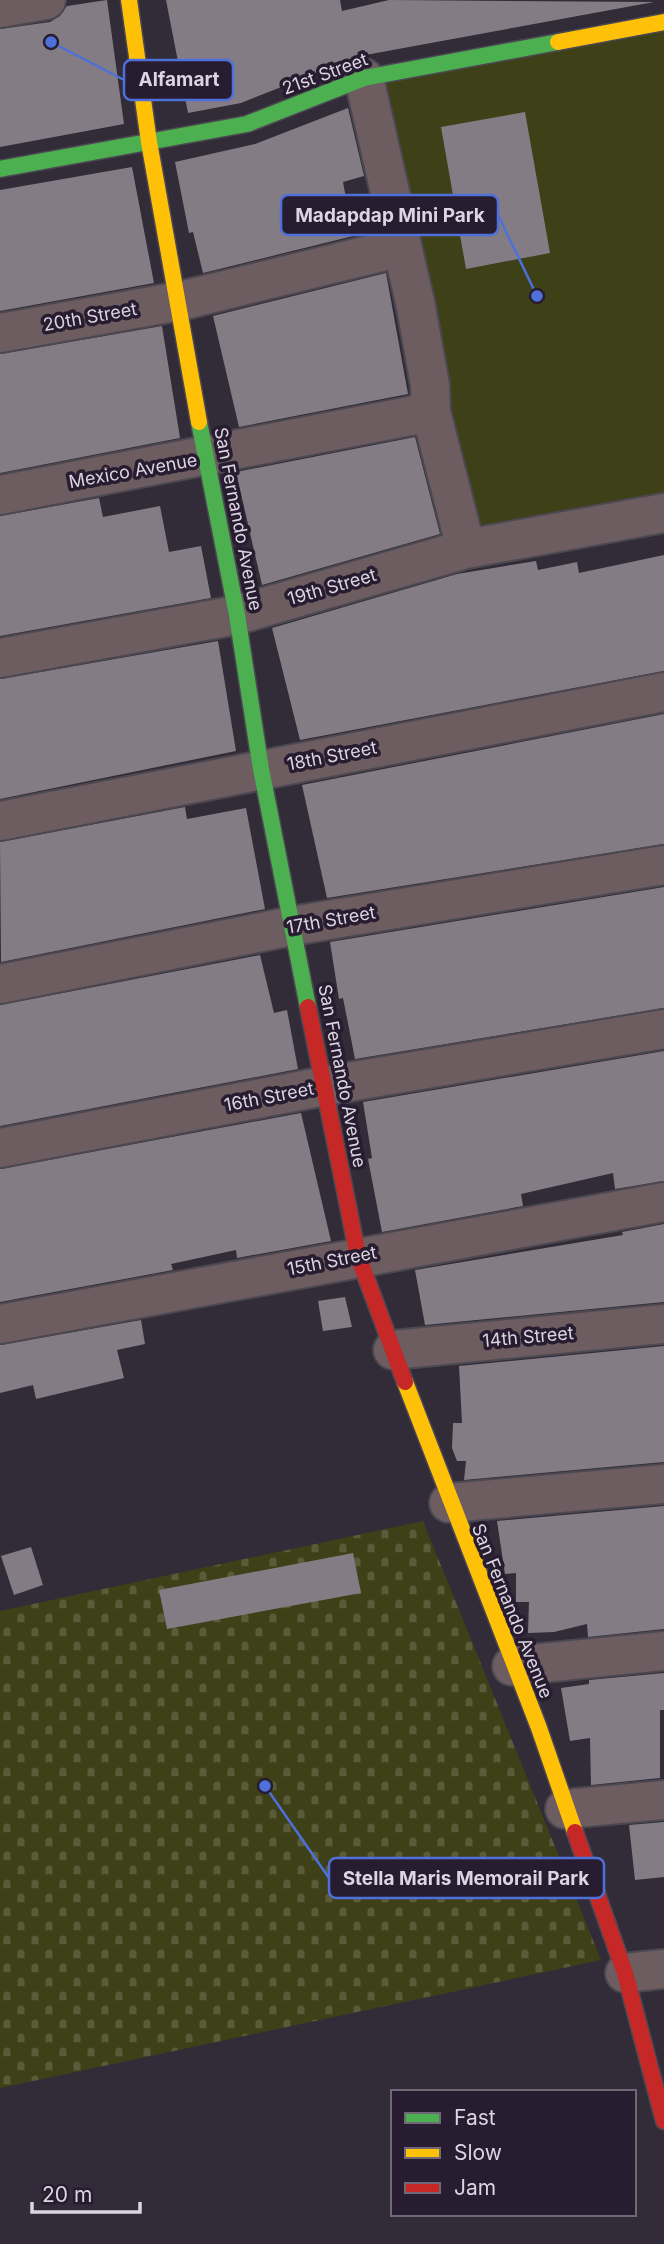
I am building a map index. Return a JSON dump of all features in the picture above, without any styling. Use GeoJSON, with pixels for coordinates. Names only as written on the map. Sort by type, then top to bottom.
{"type":"FeatureCollection","features":[{"type":"Feature","properties":{"kind":"main road","name":"San Fernando Avenue"},"geometry":{"type":"LineString","coordinates":[[129,0],[149,142],[180,301],[205,458],[237,615],[261,769],[358,1256],[449,1503],[539,1728],[565,1809],[625,1973],[664,2117]]}},
{"type":"Feature","properties":{"kind":"main road","name":"21st Street"},"geometry":{"type":"LineString","coordinates":[[0,169],[247,124],[364,78],[664,22]]}},
{"type":"Feature","properties":{"kind":"street"},"geometry":{"type":"LineString","coordinates":[[0,8],[46,0]]}},
{"type":"Feature","properties":{"kind":"street"},"geometry":{"type":"LineString","coordinates":[[364,78],[402,247],[427,372],[431,412],[466,549]]}},
{"type":"Feature","properties":{"kind":"street","name":"20th Street"},"geometry":{"type":"LineString","coordinates":[[0,332],[180,301],[402,247]]}},
{"type":"Feature","properties":{"kind":"street","name":"Mexico Avenue"},"geometry":{"type":"LineString","coordinates":[[0,495],[205,458],[431,412]]}},
{"type":"Feature","properties":{"kind":"street","name":"19th Street"},"geometry":{"type":"LineString","coordinates":[[0,658],[237,615],[466,549],[664,513]]}},
{"type":"Feature","properties":{"kind":"street","name":"18th Street"},"geometry":{"type":"LineString","coordinates":[[0,821],[664,692]]}},
{"type":"Feature","properties":{"kind":"street","name":"17th Street"},"geometry":{"type":"LineString","coordinates":[[0,984],[292,926],[664,865]]}},
{"type":"Feature","properties":{"kind":"street","name":"16th Street"},"geometry":{"type":"LineString","coordinates":[[0,1148],[325,1086],[664,1029]]}},
{"type":"Feature","properties":{"kind":"street","name":"15th Street"},"geometry":{"type":"LineString","coordinates":[[0,1324],[358,1256],[664,1202]]}},
{"type":"Feature","properties":{"kind":"street","name":"14th Street"},"geometry":{"type":"LineString","coordinates":[[393,1350],[664,1324]]}},
{"type":"Feature","properties":{"kind":"street"},"geometry":{"type":"LineString","coordinates":[[449,1503],[664,1483]]}},
{"type":"Feature","properties":{"kind":"street"},"geometry":{"type":"LineString","coordinates":[[512,1665],[664,1651]]}},
{"type":"Feature","properties":{"kind":"street"},"geometry":{"type":"LineString","coordinates":[[565,1809],[664,1800]]}},
{"type":"Feature","properties":{"kind":"street"},"geometry":{"type":"LineString","coordinates":[[625,1973],[664,1969]]}},
{"type":"Feature","properties":{"kind":"green space"},"geometry":{"type":"Polygon","coordinates":[[[664,22],[664,511],[466,549],[364,78],[664,22]]]}},
{"type":"Feature","properties":{"kind":"green space"},"geometry":{"type":"Polygon","coordinates":[[[423,1521],[601,1960],[0,2088],[0,1611],[423,1521]]]}},
{"type":"Feature","properties":{"kind":"building"},"geometry":{"type":"Polygon","coordinates":[[[107,0],[124,124],[0,147],[0,29],[50,22],[60,16],[67,6],[107,0]]]}},
{"type":"Feature","properties":{"kind":"building"},"geometry":{"type":"Polygon","coordinates":[[[166,0],[340,0],[342,11],[389,0],[654,2],[360,56],[241,103],[188,113],[166,0]]]}},
{"type":"Feature","properties":{"kind":"building"},"geometry":{"type":"Polygon","coordinates":[[[348,108],[364,176],[343,182],[353,236],[203,273],[193,232],[189,233],[175,162],[255,144],[348,108]]]}},
{"type":"Feature","properties":{"kind":"building"},"geometry":{"type":"Polygon","coordinates":[[[525,112],[550,253],[466,269],[441,127],[525,112]]]}},
{"type":"Feature","properties":{"kind":"building"},"geometry":{"type":"Polygon","coordinates":[[[132,167],[154,283],[0,311],[0,190],[132,167]]]}},
{"type":"Feature","properties":{"kind":"building"},"geometry":{"type":"Polygon","coordinates":[[[386,273],[408,394],[239,427],[213,316],[386,273]]]}},
{"type":"Feature","properties":{"kind":"building"},"geometry":{"type":"Polygon","coordinates":[[[162,326],[180,438],[0,473],[0,354],[162,326]]]}},
{"type":"Feature","properties":{"kind":"building"},"geometry":{"type":"Polygon","coordinates":[[[415,437],[440,534],[262,585],[236,472],[415,437]]]}},
{"type":"Feature","properties":{"kind":"building"},"geometry":{"type":"Polygon","coordinates":[[[99,498],[103,517],[160,506],[169,552],[201,546],[211,598],[0,636],[0,516],[99,498]]]}},
{"type":"Feature","properties":{"kind":"building"},"geometry":{"type":"Polygon","coordinates":[[[664,555],[664,671],[300,740],[272,628],[457,574],[536,561],[538,570],[577,562],[579,573],[664,555]]]}},
{"type":"Feature","properties":{"kind":"building"},"geometry":{"type":"Polygon","coordinates":[[[218,641],[236,751],[0,799],[0,679],[218,641]]]}},
{"type":"Feature","properties":{"kind":"building"},"geometry":{"type":"Polygon","coordinates":[[[664,714],[664,844],[327,898],[302,785],[664,714]]]}},
{"type":"Feature","properties":{"kind":"building"},"geometry":{"type":"Polygon","coordinates":[[[185,807],[187,819],[246,808],[265,909],[1,962],[0,842],[185,807]]]}},
{"type":"Feature","properties":{"kind":"building"},"geometry":{"type":"Polygon","coordinates":[[[664,887],[664,1008],[355,1059],[343,998],[339,999],[330,942],[664,887]]]}},
{"type":"Feature","properties":{"kind":"building"},"geometry":{"type":"Polygon","coordinates":[[[260,955],[274,1013],[287,1010],[298,1069],[0,1126],[0,1005],[260,955]]]}},
{"type":"Feature","properties":{"kind":"building"},"geometry":{"type":"Polygon","coordinates":[[[664,1051],[664,1181],[615,1189],[613,1173],[521,1194],[523,1206],[382,1232],[368,1159],[372,1158],[363,1102],[664,1051]]]}},
{"type":"Feature","properties":{"kind":"building"},"geometry":{"type":"Polygon","coordinates":[[[301,1113],[331,1241],[237,1258],[236,1250],[171,1264],[173,1270],[0,1302],[0,1169],[301,1113]]]}},
{"type":"Feature","properties":{"kind":"building"},"geometry":{"type":"Polygon","coordinates":[[[664,1224],[664,1302],[425,1325],[415,1270],[623,1235],[622,1232],[664,1224]]]}},
{"type":"Feature","properties":{"kind":"building"},"geometry":{"type":"Polygon","coordinates":[[[345,1297],[352,1327],[323,1331],[318,1301],[345,1297]]]}},
{"type":"Feature","properties":{"kind":"building"},"geometry":{"type":"Polygon","coordinates":[[[141,1320],[145,1344],[117,1350],[124,1378],[36,1399],[33,1385],[0,1393],[0,1345],[141,1320]]]}},
{"type":"Feature","properties":{"kind":"building"},"geometry":{"type":"Polygon","coordinates":[[[664,1346],[664,1462],[464,1480],[466,1461],[457,1461],[452,1448],[453,1423],[462,1423],[459,1366],[664,1346]]]}},
{"type":"Feature","properties":{"kind":"building"},"geometry":{"type":"Polygon","coordinates":[[[664,1506],[664,1629],[588,1637],[587,1624],[554,1632],[528,1633],[529,1602],[516,1602],[516,1573],[505,1574],[497,1521],[664,1506]]]}},
{"type":"Feature","properties":{"kind":"building"},"geometry":{"type":"Polygon","coordinates":[[[31,1547],[43,1585],[14,1595],[1,1556],[31,1547]]]}},
{"type":"Feature","properties":{"kind":"building"},"geometry":{"type":"Polygon","coordinates":[[[353,1553],[361,1593],[167,1629],[159,1590],[353,1553]]]}},
{"type":"Feature","properties":{"kind":"building"},"geometry":{"type":"Polygon","coordinates":[[[664,1673],[664,1710],[660,1710],[660,1778],[591,1785],[590,1738],[570,1741],[561,1688],[589,1684],[589,1680],[664,1673]]]}},
{"type":"Feature","properties":{"kind":"building"},"geometry":{"type":"Polygon","coordinates":[[[664,1822],[664,1877],[635,1880],[629,1825],[664,1822]]]}},
{"type":"Feature","properties":{"kind":"traffic: fast"},"geometry":{"type":"LineString","coordinates":[[0,169],[247,124],[364,78],[558,42]]}},
{"type":"Feature","properties":{"kind":"traffic: fast"},"geometry":{"type":"LineString","coordinates":[[199,422],[237,615],[261,769],[308,1007]]}},
{"type":"Feature","properties":{"kind":"traffic: slow"},"geometry":{"type":"LineString","coordinates":[[129,0],[149,142],[199,422]]}},
{"type":"Feature","properties":{"kind":"traffic: slow"},"geometry":{"type":"LineString","coordinates":[[558,42],[664,22]]}},
{"type":"Feature","properties":{"kind":"traffic: slow"},"geometry":{"type":"LineString","coordinates":[[405,1382],[539,1728],[575,1832]]}},
{"type":"Feature","properties":{"kind":"traffic: jam"},"geometry":{"type":"LineString","coordinates":[[308,1007],[358,1256],[405,1382]]}},
{"type":"Feature","properties":{"kind":"traffic: jam"},"geometry":{"type":"LineString","coordinates":[[575,1832],[625,1973],[664,2121]]}},
{"type":"Feature","properties":{"kind":"place","name":"Alfamart"},"geometry":{"type":"Point","coordinates":[51,42]}},
{"type":"Feature","properties":{"kind":"place","name":"Madapdap Mini Park"},"geometry":{"type":"Point","coordinates":[537,296]}},
{"type":"Feature","properties":{"kind":"place","name":"Stella Maris Memorail Park"},"geometry":{"type":"Point","coordinates":[265,1786]}}]}
